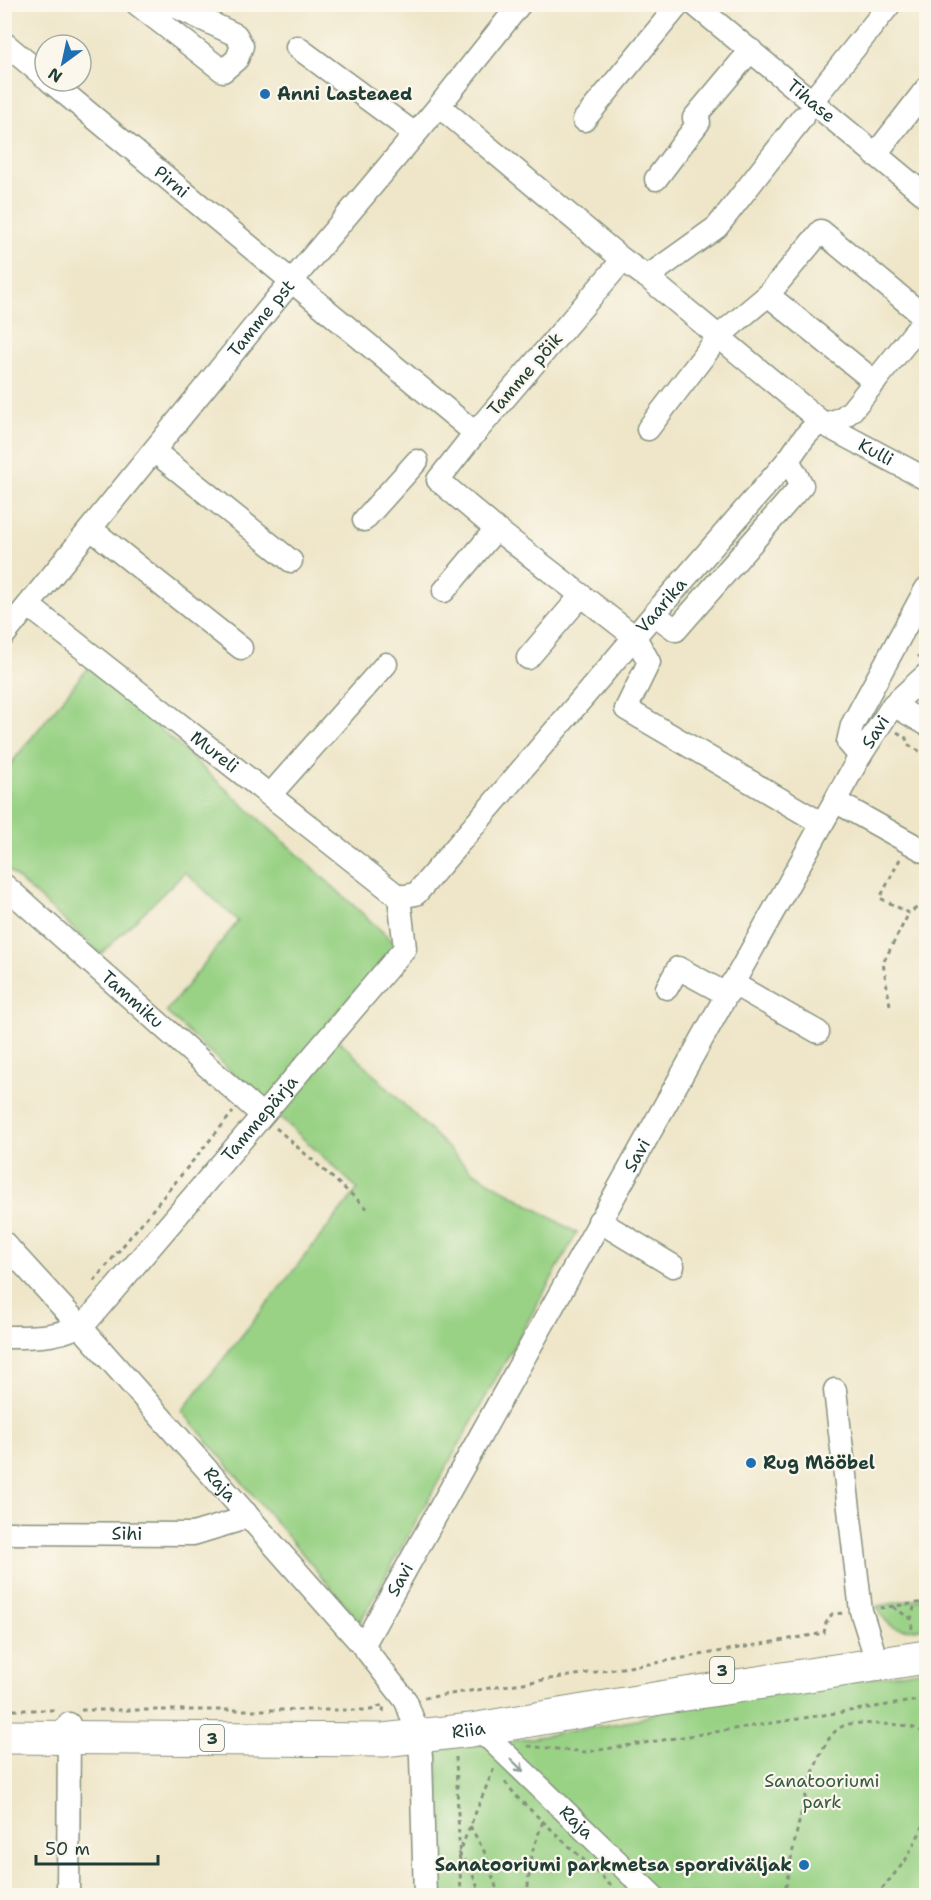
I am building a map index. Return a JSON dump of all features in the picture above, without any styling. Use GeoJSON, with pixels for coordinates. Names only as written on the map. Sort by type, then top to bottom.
{"type":"FeatureCollection","features":[{"type":"Feature","properties":{"kind":"highway","name":"Riia"},"geometry":{"type":"LineString","coordinates":[[405,1717],[464,1743],[875,1654],[916,1629]]}},
{"type":"Feature","properties":{"kind":"highway","name":"Riia"},"geometry":{"type":"LineString","coordinates":[[4,1722],[69,1720],[366,1741],[405,1717],[768,1663],[875,1654],[927,1657]]}},
{"type":"Feature","properties":{"kind":"highway","name":"Riia"},"geometry":{"type":"LineString","coordinates":[[4,1737],[69,1720]]}},
{"type":"Feature","properties":{"kind":"street"},"geometry":{"type":"LineString","coordinates":[[137,4],[223,71],[237,59],[242,46],[236,35],[170,4]]}},
{"type":"Feature","properties":{"kind":"street","name":"Tamme pst"},"geometry":{"type":"LineString","coordinates":[[4,635],[30,606],[291,282],[439,106],[520,4]]}},
{"type":"Feature","properties":{"kind":"street"},"geometry":{"type":"LineString","coordinates":[[584,120],[678,4]]}},
{"type":"Feature","properties":{"kind":"street","name":"Tihase"},"geometry":{"type":"LineString","coordinates":[[694,4],[751,51],[807,110],[875,154],[927,196]]}},
{"type":"Feature","properties":{"kind":"street"},"geometry":{"type":"LineString","coordinates":[[648,277],[717,227],[890,4]]}},
{"type":"Feature","properties":{"kind":"street"},"geometry":{"type":"LineString","coordinates":[[4,43],[33,67]]}},
{"type":"Feature","properties":{"kind":"street"},"geometry":{"type":"LineString","coordinates":[[297,47],[415,134]]}},
{"type":"Feature","properties":{"kind":"street"},"geometry":{"type":"LineString","coordinates":[[656,179],[699,122],[694,118],[751,51]]}},
{"type":"Feature","properties":{"kind":"street"},"geometry":{"type":"LineString","coordinates":[[875,154],[927,89]]}},
{"type":"Feature","properties":{"kind":"street","name":"Pirni"},"geometry":{"type":"LineString","coordinates":[[64,93],[475,433]]}},
{"type":"Feature","properties":{"kind":"street"},"geometry":{"type":"LineString","coordinates":[[439,106],[622,259]]}},
{"type":"Feature","properties":{"kind":"street"},"geometry":{"type":"LineString","coordinates":[[648,429],[720,336],[768,295],[821,231],[926,318]]}},
{"type":"Feature","properties":{"kind":"street","name":"Kulli"},"geometry":{"type":"LineString","coordinates":[[622,259],[648,277],[825,425],[927,479]]}},
{"type":"Feature","properties":{"kind":"street","name":"Tamme põik"},"geometry":{"type":"LineString","coordinates":[[438,480],[622,259]]}},
{"type":"Feature","properties":{"kind":"street"},"geometry":{"type":"LineString","coordinates":[[768,295],[875,382]]}},
{"type":"Feature","properties":{"kind":"street","name":"Vaarika"},"geometry":{"type":"LineString","coordinates":[[399,897],[416,894],[815,427],[839,422],[852,410],[926,318]]}},
{"type":"Feature","properties":{"kind":"street"},"geometry":{"type":"LineString","coordinates":[[154,451],[291,561]]}},
{"type":"Feature","properties":{"kind":"street"},"geometry":{"type":"LineString","coordinates":[[364,520],[410,455],[580,597],[635,637],[649,662],[626,709],[821,824]]}},
{"type":"Feature","properties":{"kind":"street"},"geometry":{"type":"LineString","coordinates":[[91,529],[241,648]]}},
{"type":"Feature","properties":{"kind":"street"},"geometry":{"type":"LineString","coordinates":[[444,591],[496,529]]}},
{"type":"Feature","properties":{"kind":"street"},"geometry":{"type":"LineString","coordinates":[[860,756],[848,742],[852,725],[927,589]]}},
{"type":"Feature","properties":{"kind":"street"},"geometry":{"type":"LineString","coordinates":[[528,658],[580,597]]}},
{"type":"Feature","properties":{"kind":"street","name":"Mureli"},"geometry":{"type":"LineString","coordinates":[[30,606],[399,897]]}},
{"type":"Feature","properties":{"kind":"street"},"geometry":{"type":"LineString","coordinates":[[270,795],[386,664]]}},
{"type":"Feature","properties":{"kind":"street","name":"Savi"},"geometry":{"type":"LineString","coordinates":[[363,1646],[860,756],[893,705],[927,675]]}},
{"type":"Feature","properties":{"kind":"street"},"geometry":{"type":"LineString","coordinates":[[893,705],[927,724]]}},
{"type":"Feature","properties":{"kind":"street"},"geometry":{"type":"LineString","coordinates":[[834,801],[927,852]]}},
{"type":"Feature","properties":{"kind":"street","name":"Tammiku"},"geometry":{"type":"LineString","coordinates":[[4,885],[262,1115]]}},
{"type":"Feature","properties":{"kind":"street","name":"Tammepärja"},"geometry":{"type":"LineString","coordinates":[[80,1326],[89,1319],[405,948],[399,897]]}},
{"type":"Feature","properties":{"kind":"street"},"geometry":{"type":"LineString","coordinates":[[667,988],[678,968],[729,988],[818,1032]]}},
{"type":"Feature","properties":{"kind":"street"},"geometry":{"type":"LineString","coordinates":[[599,1221],[673,1266]]}},
{"type":"Feature","properties":{"kind":"street","name":"Raja"},"geometry":{"type":"LineString","coordinates":[[4,1243],[363,1646],[405,1717]]}},
{"type":"Feature","properties":{"kind":"street"},"geometry":{"type":"LineString","coordinates":[[4,1337],[44,1337],[80,1326]]}},
{"type":"Feature","properties":{"kind":"street"},"geometry":{"type":"LineString","coordinates":[[835,1390],[861,1611],[875,1654]]}},
{"type":"Feature","properties":{"kind":"street","name":"Sihi"},"geometry":{"type":"LineString","coordinates":[[4,1533],[193,1534],[236,1521],[246,1513]]}},
{"type":"Feature","properties":{"kind":"street"},"geometry":{"type":"LineString","coordinates":[[405,1717],[422,1767],[425,1896]]}},
{"type":"Feature","properties":{"kind":"street"},"geometry":{"type":"LineString","coordinates":[[68,1896],[69,1720]]}},
{"type":"Feature","properties":{"kind":"street","name":"Raja"},"geometry":{"type":"LineString","coordinates":[[464,1743],[490,1739],[495,1760],[653,1896]]}},
{"type":"Feature","properties":{"kind":"path"},"geometry":{"type":"LineString","coordinates":[[893,730],[906,738],[907,744],[927,755]]}},
{"type":"Feature","properties":{"kind":"path"},"geometry":{"type":"LineString","coordinates":[[903,855],[880,898],[909,913]]}},
{"type":"Feature","properties":{"kind":"path"},"geometry":{"type":"LineString","coordinates":[[890,1005],[883,963],[909,913],[927,902]]}},
{"type":"Feature","properties":{"kind":"path"},"geometry":{"type":"LineString","coordinates":[[92,1284],[233,1111]]}},
{"type":"Feature","properties":{"kind":"path"},"geometry":{"type":"LineString","coordinates":[[262,1115],[369,1210]]}},
{"type":"Feature","properties":{"kind":"path"},"geometry":{"type":"LineString","coordinates":[[384,1704],[405,1717],[655,1663],[824,1633],[826,1623],[832,1614],[927,1602]]}},
{"type":"Feature","properties":{"kind":"path"},"geometry":{"type":"LineString","coordinates":[[915,1603],[916,1629]]}},
{"type":"Feature","properties":{"kind":"path"},"geometry":{"type":"LineString","coordinates":[[893,1606],[916,1629]]}},
{"type":"Feature","properties":{"kind":"path"},"geometry":{"type":"LineString","coordinates":[[459,1853],[495,1760],[526,1746],[586,1752],[927,1699]]}},
{"type":"Feature","properties":{"kind":"path"},"geometry":{"type":"LineString","coordinates":[[384,1704],[405,1717]]}},
{"type":"Feature","properties":{"kind":"path"},"geometry":{"type":"LineString","coordinates":[[4,1710],[69,1720],[370,1710],[384,1704]]}},
{"type":"Feature","properties":{"kind":"path"},"geometry":{"type":"LineString","coordinates":[[784,1896],[806,1797],[818,1762],[831,1735],[841,1727],[857,1724],[908,1726],[927,1735]]}},
{"type":"Feature","properties":{"kind":"path"},"geometry":{"type":"LineString","coordinates":[[461,1896],[459,1853],[464,1743]]}},
{"type":"Feature","properties":{"kind":"path"},"geometry":{"type":"LineString","coordinates":[[495,1760],[518,1798],[622,1896]]}},
{"type":"Feature","properties":{"kind":"path"},"geometry":{"type":"LineString","coordinates":[[527,1896],[531,1855],[543,1821]]}},
{"type":"Feature","properties":{"kind":"path"},"geometry":{"type":"LineString","coordinates":[[876,1896],[905,1861],[927,1821]]}},
{"type":"Feature","properties":{"kind":"path"},"geometry":{"type":"LineString","coordinates":[[470,1826],[484,1851],[499,1896]]}},
{"type":"Feature","properties":{"kind":"path"},"geometry":{"type":"LineString","coordinates":[[459,1853],[471,1870],[481,1896]]}},
{"type":"Feature","properties":{"kind":"green space"},"geometry":{"type":"Polygon","coordinates":[[[90,665],[397,945],[325,1026],[470,1170],[577,1233],[360,1622],[182,1411],[358,1189],[166,1012],[238,921],[185,872],[101,954],[5,867],[5,771],[90,665]]]}},
{"type":"Feature","properties":{"kind":"green space"},"geometry":{"type":"Polygon","coordinates":[[[926,1598],[926,1628],[896,1628],[886,1621],[877,1606],[926,1598]]]}},
{"type":"Feature","properties":{"kind":"green space","name":"Sanatooriumi park"},"geometry":{"type":"Polygon","coordinates":[[[926,1670],[926,1895],[442,1895],[437,1749],[507,1742],[637,1720],[663,1710],[926,1670]]]}},
{"type":"Feature","properties":{"kind":"place","name":"Anni Lasteaed"},"geometry":{"type":"Point","coordinates":[265,94]}},
{"type":"Feature","properties":{"kind":"place","name":"Rug Mööbel"},"geometry":{"type":"Point","coordinates":[751,1463]}},
{"type":"Feature","properties":{"kind":"place","name":"Sanatooriumi parkmetsa spordiväljak"},"geometry":{"type":"Point","coordinates":[804,1865]}}]}
